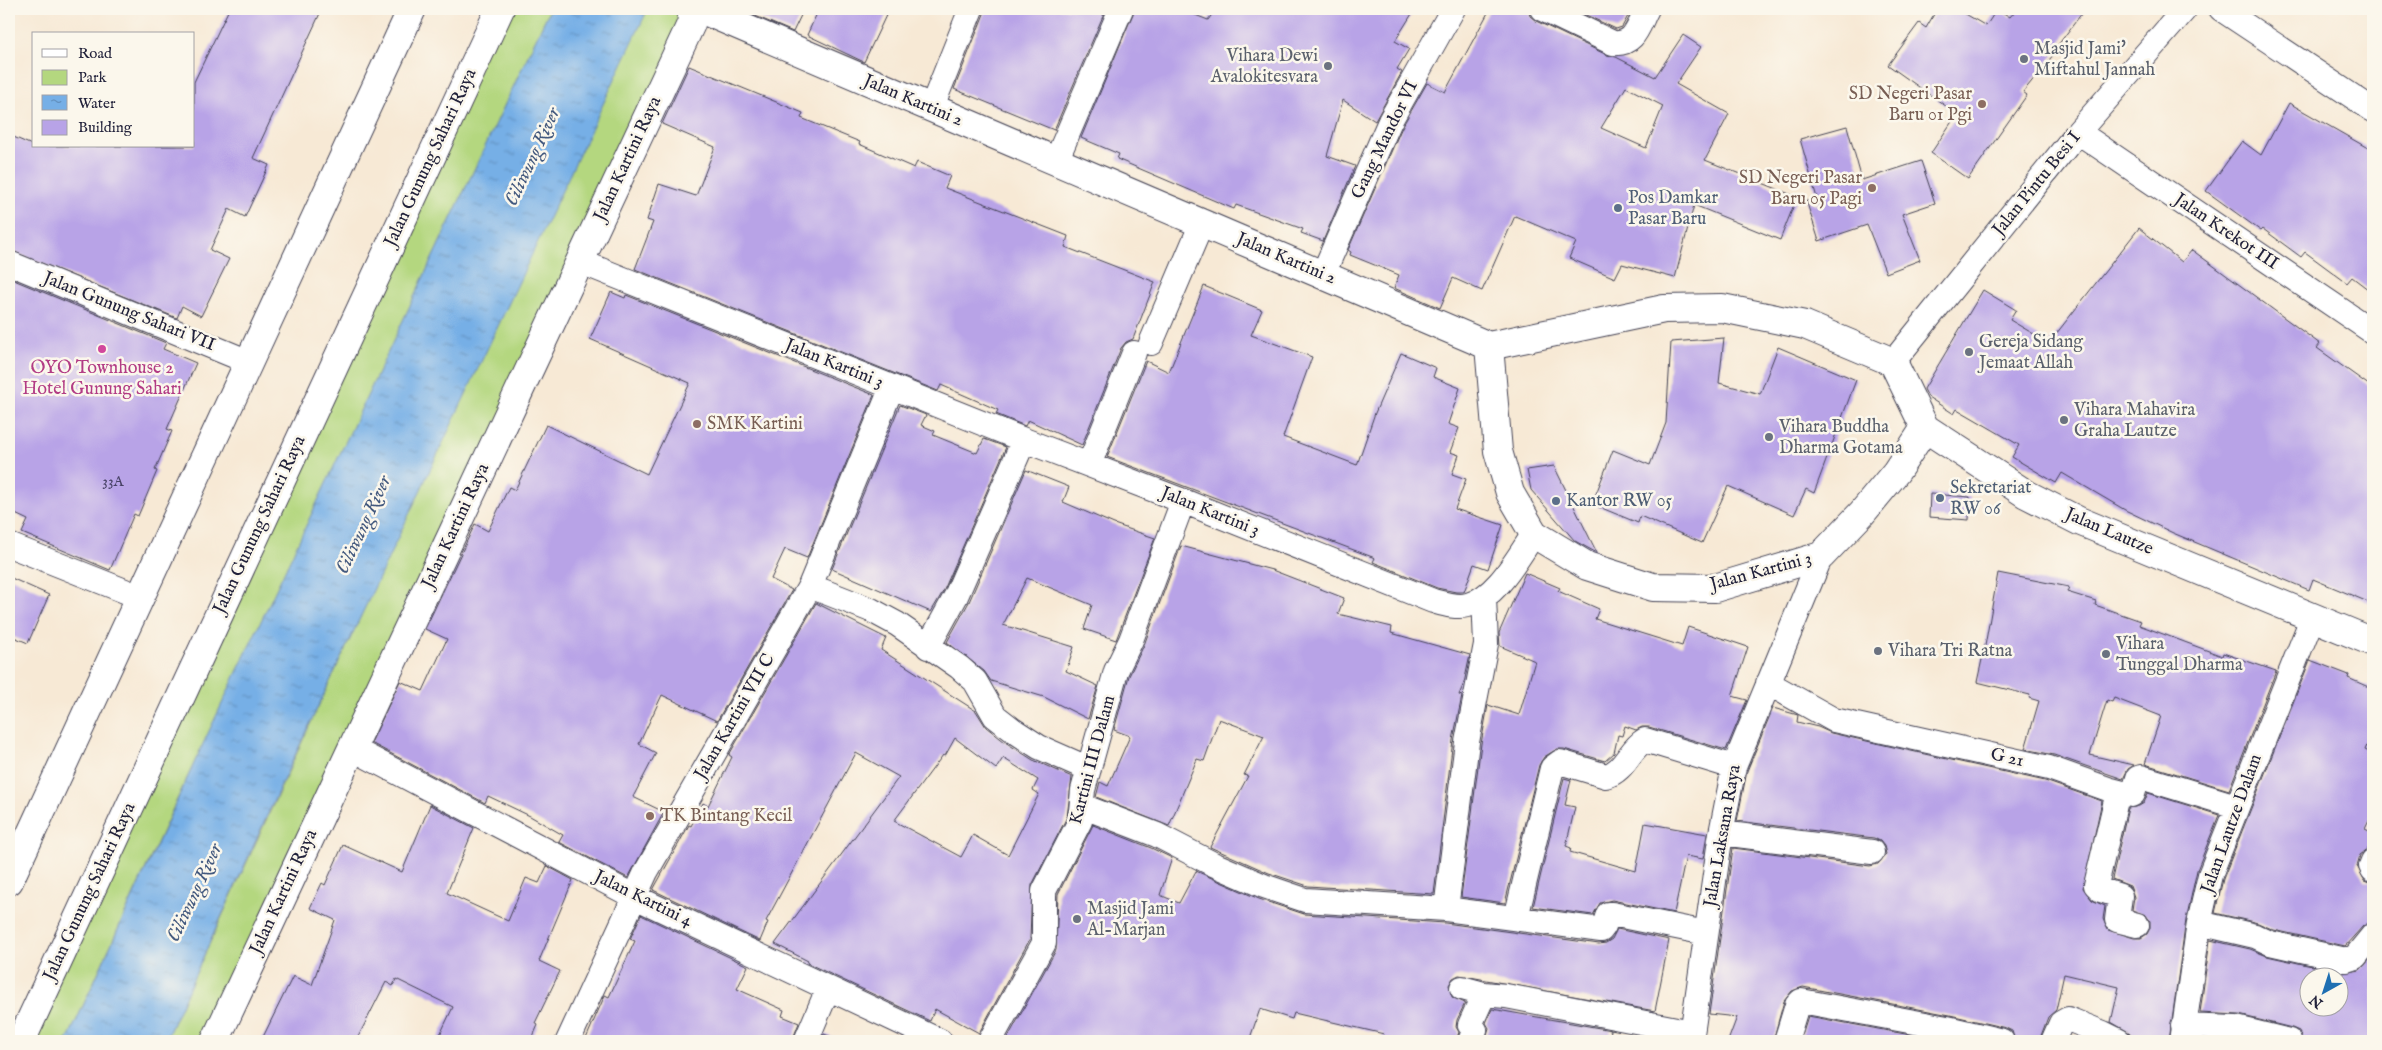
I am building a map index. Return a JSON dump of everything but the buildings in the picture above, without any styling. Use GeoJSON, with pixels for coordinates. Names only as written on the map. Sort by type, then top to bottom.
{"type":"FeatureCollection","features":[{"type":"Feature","properties":{"kind":"street"},"geometry":{"type":"LineString","coordinates":[[9,881],[412,9]]}},
{"type":"Feature","properties":{"kind":"street","name":"Jalan Gunung Sahari Raya"},"geometry":{"type":"LineString","coordinates":[[21,1041],[500,9]]}},
{"type":"Feature","properties":{"kind":"street","name":"Jalan Kartini Raya"},"geometry":{"type":"LineString","coordinates":[[215,1041],[350,748],[581,262],[691,24],[693,9]]}},
{"type":"Feature","properties":{"kind":"street","name":"Jalan Kartini 2"},"geometry":{"type":"LineString","coordinates":[[700,9],[1489,346]]}},
{"type":"Feature","properties":{"kind":"street"},"geometry":{"type":"LineString","coordinates":[[931,109],[971,9]]}},
{"type":"Feature","properties":{"kind":"street"},"geometry":{"type":"LineString","coordinates":[[1056,161],[1121,9]]}},
{"type":"Feature","properties":{"kind":"street","name":"Gang Mandor VI"},"geometry":{"type":"LineString","coordinates":[[1323,274],[1390,121],[1453,9]]}},
{"type":"Feature","properties":{"kind":"street"},"geometry":{"type":"LineString","coordinates":[[1542,9],[1613,43],[1620,44],[1628,42],[1633,36],[1647,9]]}},
{"type":"Feature","properties":{"kind":"street"},"geometry":{"type":"LineString","coordinates":[[2221,9],[2373,110]]}},
{"type":"Feature","properties":{"kind":"street","name":"Jalan Pintu Besi I"},"geometry":{"type":"LineString","coordinates":[[1893,362],[2078,132],[2180,10]]}},
{"type":"Feature","properties":{"kind":"street","name":"Jalan Krekot III"},"geometry":{"type":"LineString","coordinates":[[2078,132],[2373,332]]}},
{"type":"Feature","properties":{"kind":"street"},"geometry":{"type":"LineString","coordinates":[[1090,465],[1142,348],[1202,223]]}},
{"type":"Feature","properties":{"kind":"street","name":"Jalan Kartini 3"},"geometry":{"type":"LineString","coordinates":[[581,262],[1024,440],[1183,500],[1433,601],[1452,606],[1467,605],[1484,597]]}},
{"type":"Feature","properties":{"kind":"street","name":"Jalan Gunung Sahari VII"},"geometry":{"type":"LineString","coordinates":[[9,263],[249,362]]}},
{"type":"Feature","properties":{"kind":"street"},"geometry":{"type":"LineString","coordinates":[[1446,909],[1467,742],[1486,644],[1484,597],[1534,534],[1510,493],[1498,451],[1489,346],[1664,309],[1722,308],[1805,326],[1893,362],[1925,428],[1896,472],[1862,513],[1821,556]]}},
{"type":"Feature","properties":{"kind":"street","name":"Jalan Kartini VII C"},"geometry":{"type":"LineString","coordinates":[[568,1041],[646,872],[810,586],[892,387]]}},
{"type":"Feature","properties":{"kind":"street","name":"Jalan Lautze"},"geometry":{"type":"LineString","coordinates":[[1925,428],[2026,494],[2079,521],[2373,642]]}},
{"type":"Feature","properties":{"kind":"street"},"geometry":{"type":"LineString","coordinates":[[928,647],[956,596],[1024,440]]}},
{"type":"Feature","properties":{"kind":"street","name":"Kartini III Dalam"},"geometry":{"type":"LineString","coordinates":[[990,1041],[1044,943],[1044,891],[1080,820],[1089,769],[1116,671],[1131,640],[1183,500]]}},
{"type":"Feature","properties":{"kind":"street","name":"Jalan Kartini 3"},"geometry":{"type":"LineString","coordinates":[[1534,534],[1587,566],[1653,587],[1715,588],[1821,556]]}},
{"type":"Feature","properties":{"kind":"street"},"geometry":{"type":"LineString","coordinates":[[9,545],[140,598]]}},
{"type":"Feature","properties":{"kind":"street","name":"Jalan Laksana Raya"},"geometry":{"type":"LineString","coordinates":[[1691,1036],[1721,833],[1734,767],[1821,556]]}},
{"type":"Feature","properties":{"kind":"street"},"geometry":{"type":"LineString","coordinates":[[810,586],[871,610],[897,624],[959,667],[975,681],[995,716],[1013,730],[1039,747],[1089,769]]}},
{"type":"Feature","properties":{"kind":"street","name":"Jalan Lautze Dalam"},"geometry":{"type":"LineString","coordinates":[[2182,1034],[2200,923],[2210,875],[2313,616]]}},
{"type":"Feature","properties":{"kind":"street","name":"G 21"},"geometry":{"type":"LineString","coordinates":[[1768,683],[1834,720],[2049,768],[2118,792]]}},
{"type":"Feature","properties":{"kind":"street"},"geometry":{"type":"LineString","coordinates":[[1516,918],[1547,786],[1552,768],[1557,763],[1560,762],[1606,776],[1618,771],[1638,745],[1645,740],[1734,767]]}},
{"type":"Feature","properties":{"kind":"street","name":"Jalan Kartini 4"},"geometry":{"type":"LineString","coordinates":[[350,748],[635,897],[940,1041]]}},
{"type":"Feature","properties":{"kind":"street"},"geometry":{"type":"LineString","coordinates":[[2137,925],[2117,920],[2120,896],[2101,890],[2096,884],[2118,792],[2133,794],[2138,778],[2142,777],[2236,806]]}},
{"type":"Feature","properties":{"kind":"street"},"geometry":{"type":"LineString","coordinates":[[1082,806],[1157,835],[1213,864],[1305,900],[1446,909],[1601,930],[1608,914],[1612,914],[1706,932]]}},
{"type":"Feature","properties":{"kind":"street"},"geometry":{"type":"LineString","coordinates":[[1721,833],[1872,852]]}},
{"type":"Feature","properties":{"kind":"street"},"geometry":{"type":"LineString","coordinates":[[2373,861],[2371,866],[2373,870]]}},
{"type":"Feature","properties":{"kind":"street"},"geometry":{"type":"LineString","coordinates":[[2200,923],[2255,936],[2270,943],[2346,960],[2355,957],[2373,935]]}},
{"type":"Feature","properties":{"kind":"street"},"geometry":{"type":"LineString","coordinates":[[806,1041],[828,989]]}},
{"type":"Feature","properties":{"kind":"street"},"geometry":{"type":"LineString","coordinates":[[1470,1041],[1475,1030],[1470,1025],[1473,991],[1506,996],[1691,1036]]}},
{"type":"Feature","properties":{"kind":"street"},"geometry":{"type":"LineString","coordinates":[[1786,1041],[1797,1005],[1801,1001],[1947,1028],[2002,1041]]}},
{"type":"Feature","properties":{"kind":"street"},"geometry":{"type":"LineString","coordinates":[[2052,1041],[2061,1023],[2068,1019],[2103,1032],[2119,1041]]}},
{"type":"Feature","properties":{"kind":"street"},"geometry":{"type":"LineString","coordinates":[[2182,1034],[2236,1028],[2289,1041]]}},
{"type":"Feature","properties":{"kind":"green space"},"geometry":{"type":"Polygon","coordinates":[[[500,9],[550,9],[180,793],[67,1041],[21,1041],[500,9]]]}},
{"type":"Feature","properties":{"kind":"green space"},"geometry":{"type":"Polygon","coordinates":[[[647,9],[693,9],[215,1041],[165,1041],[318,707],[647,9]]]}},
{"type":"Feature","properties":{"kind":"water","name":"Ciliwung River"},"geometry":{"type":"Polygon","coordinates":[[[550,9],[648,9],[282,783],[165,1041],[67,1041],[202,746],[550,9]]]}},
{"type":"Feature","properties":{"kind":"place","name":"Masjid Jami' Miftahul Jannah"},"geometry":{"type":"Point","coordinates":[2024,59]}},
{"type":"Feature","properties":{"kind":"place","name":"Vihara Dewi Avalokitesvara"},"geometry":{"type":"Point","coordinates":[1328,66]}},
{"type":"Feature","properties":{"kind":"place","name":"SD Negeri Pasar Baru 01 Pgi"},"geometry":{"type":"Point","coordinates":[1982,104]}},
{"type":"Feature","properties":{"kind":"place","name":"SD Negeri Pasar Baru 05 Pagi"},"geometry":{"type":"Point","coordinates":[1872,188]}},
{"type":"Feature","properties":{"kind":"place","name":"Pos Damkar Pasar Baru"},"geometry":{"type":"Point","coordinates":[1618,208]}},
{"type":"Feature","properties":{"kind":"place","name":"OYO Townhouse 2 Hotel Gunung Sahari"},"geometry":{"type":"Point","coordinates":[102,349]}},
{"type":"Feature","properties":{"kind":"place","name":"Gereja Sidang Jemaat Allah"},"geometry":{"type":"Point","coordinates":[1969,352]}},
{"type":"Feature","properties":{"kind":"place","name":"Vihara Mahavira Graha Lautze"},"geometry":{"type":"Point","coordinates":[2064,420]}},
{"type":"Feature","properties":{"kind":"place","name":"SMK Kartini"},"geometry":{"type":"Point","coordinates":[697,424]}},
{"type":"Feature","properties":{"kind":"place","name":"Vihara Buddha Dharma Gotama"},"geometry":{"type":"Point","coordinates":[1769,437]}},
{"type":"Feature","properties":{"kind":"place","name":"Sekretariat RW 06"},"geometry":{"type":"Point","coordinates":[1940,498]}},
{"type":"Feature","properties":{"kind":"place","name":"Kantor RW 05"},"geometry":{"type":"Point","coordinates":[1556,501]}},
{"type":"Feature","properties":{"kind":"place","name":"Vihara Tri Ratna"},"geometry":{"type":"Point","coordinates":[1878,651]}},
{"type":"Feature","properties":{"kind":"place","name":"Vihara Tunggal Dharma"},"geometry":{"type":"Point","coordinates":[2106,654]}},
{"type":"Feature","properties":{"kind":"place","name":"TK Bintang Kecil"},"geometry":{"type":"Point","coordinates":[650,816]}},
{"type":"Feature","properties":{"kind":"place","name":"Masjid Jami Al-Marjan"},"geometry":{"type":"Point","coordinates":[1077,919]}}]}
